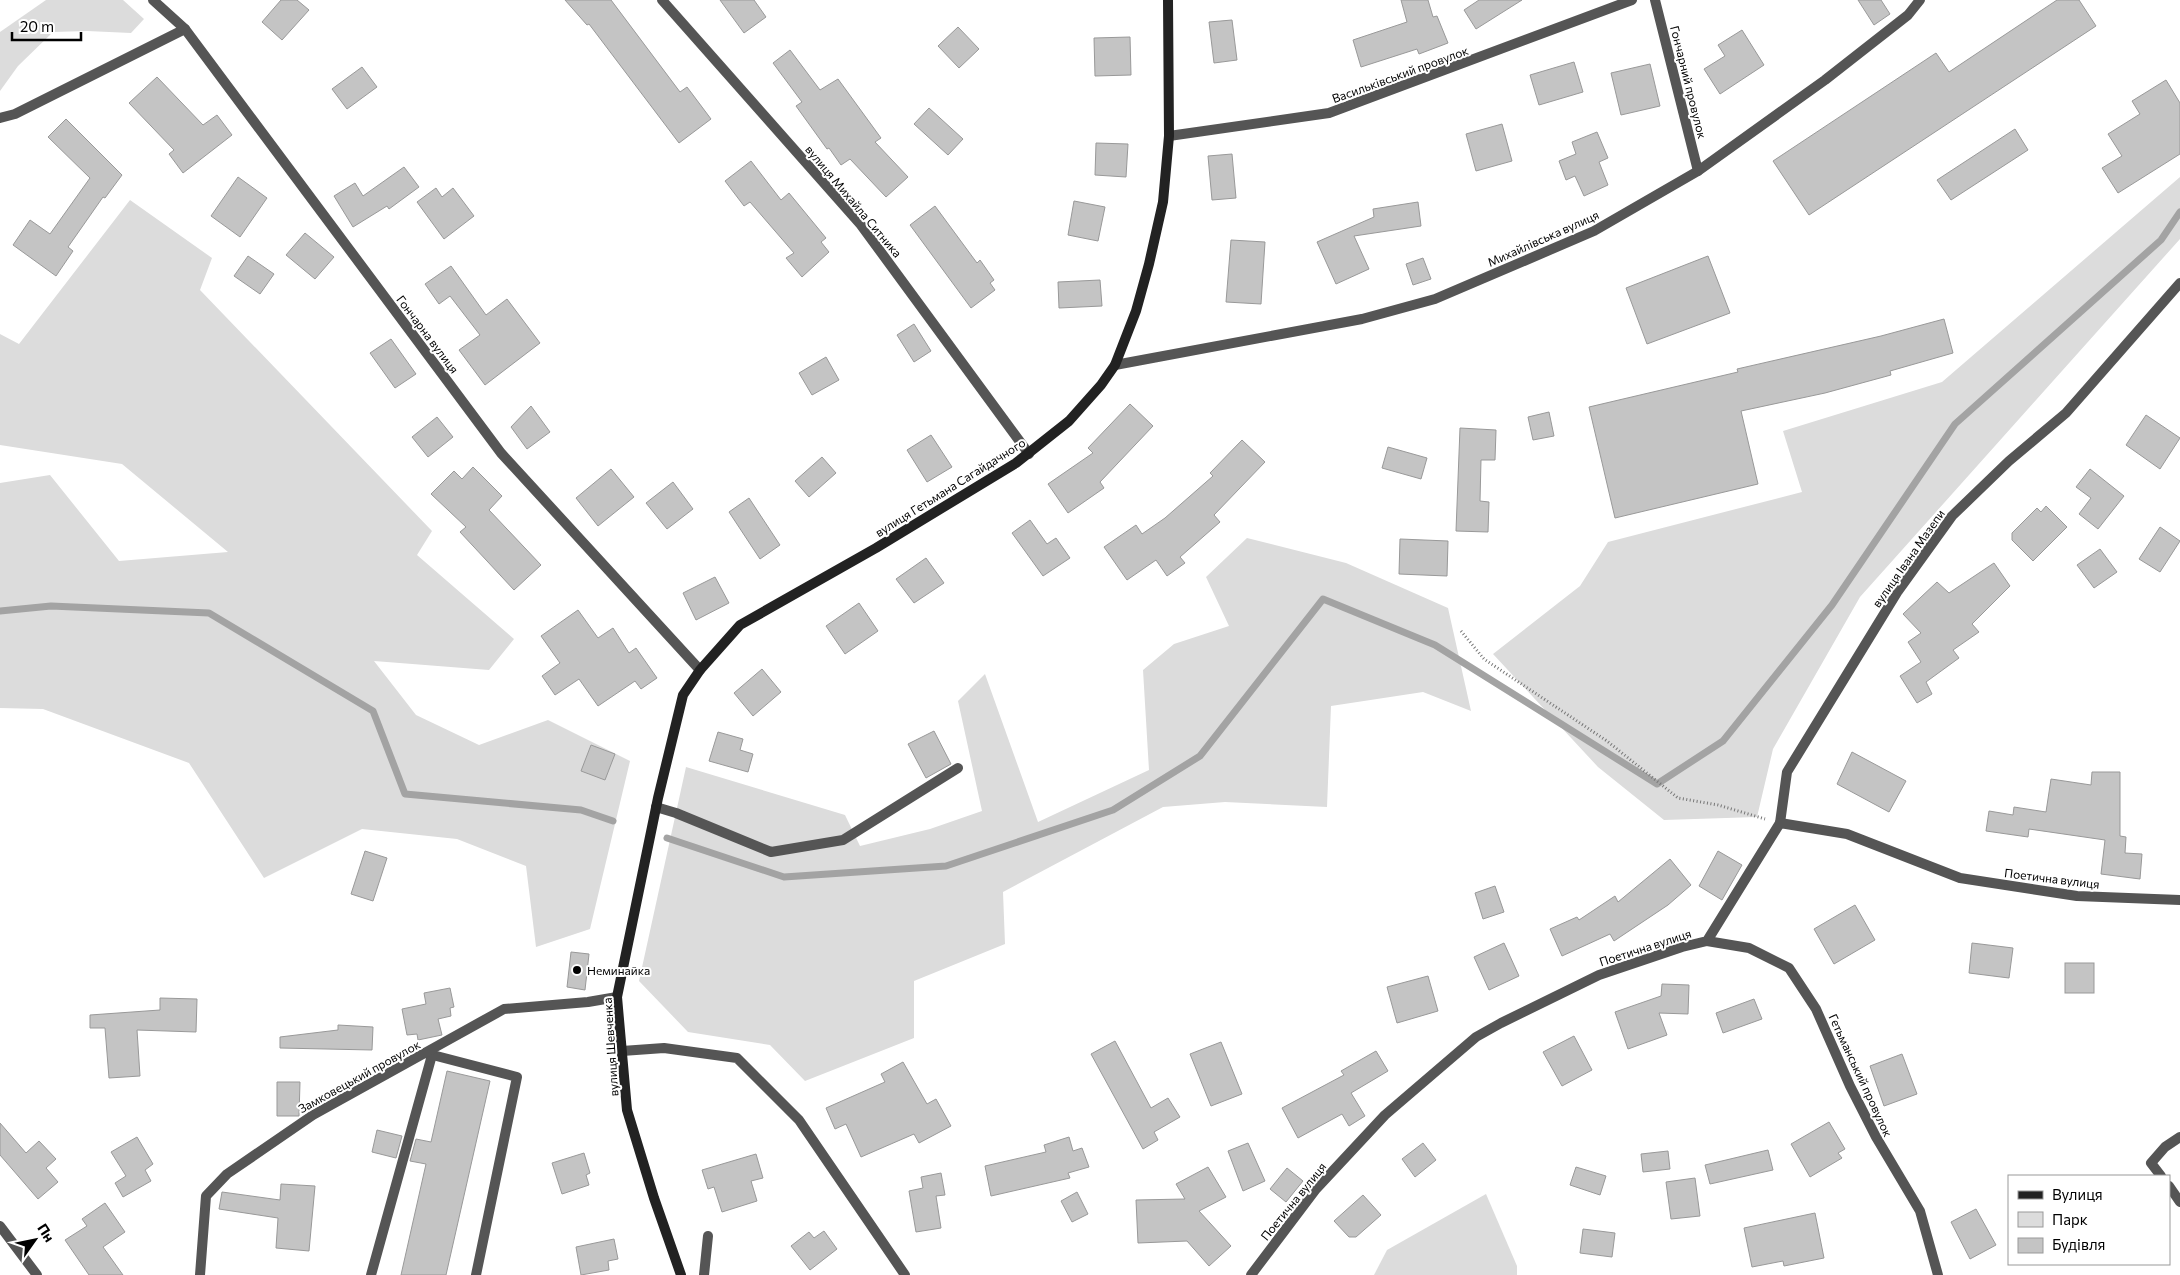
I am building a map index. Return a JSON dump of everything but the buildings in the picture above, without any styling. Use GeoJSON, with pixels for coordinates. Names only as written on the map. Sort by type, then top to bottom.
{"type":"FeatureCollection","features":[{"type":"Feature","properties":{"kind":"main road","name":"вулиця Гетьмана Сагайдачного"},"geometry":{"type":"LineString","coordinates":[[700,670],[740,626],[876,548],[1029,454],[1069,421],[1101,385],[1115,365],[1136,311],[1150,264],[1163,202],[1169,136],[1168,0]]}},
{"type":"Feature","properties":{"kind":"main road","name":"вулиця Шевченка"},"geometry":{"type":"LineString","coordinates":[[681,1275],[654,1198],[627,1110],[617,997],[656,807],[683,695],[700,670]]}},
{"type":"Feature","properties":{"kind":"street","name":"Гончарна вулиця"},"geometry":{"type":"LineString","coordinates":[[153,0],[185,29],[501,453],[700,670]]}},
{"type":"Feature","properties":{"kind":"street","name":"вулиця Михайла Ситника"},"geometry":{"type":"LineString","coordinates":[[662,0],[861,225],[1029,454]]}},
{"type":"Feature","properties":{"kind":"street","name":"Васильківський провулок"},"geometry":{"type":"LineString","coordinates":[[1169,136],[1329,113],[1632,0]]}},
{"type":"Feature","properties":{"kind":"street","name":"Гончарний провулок"},"geometry":{"type":"LineString","coordinates":[[1655,0],[1698,171]]}},
{"type":"Feature","properties":{"kind":"street","name":"Михайлівська вулиця"},"geometry":{"type":"LineString","coordinates":[[1115,365],[1362,319],[1435,299],[1594,231],[1698,171],[1825,80],[1908,15],[1920,0]]}},
{"type":"Feature","properties":{"kind":"street"},"geometry":{"type":"LineString","coordinates":[[0,118],[15,114],[185,29]]}},
{"type":"Feature","properties":{"kind":"street","name":"вулиця Івана Мазепи"},"geometry":{"type":"LineString","coordinates":[[1780,823],[1787,772],[1898,591],[1952,516],[2008,461],[2066,413],[2180,282]]}},
{"type":"Feature","properties":{"kind":"street"},"geometry":{"type":"LineString","coordinates":[[656,807],[676,813],[771,852],[843,840],[958,768]]}},
{"type":"Feature","properties":{"kind":"street","name":"Поетична вулиця"},"geometry":{"type":"LineString","coordinates":[[1250,1275],[1316,1189],[1385,1115],[1476,1037],[1501,1022],[1599,975],[1682,947],[1707,941],[1780,823],[1847,834],[1960,878],[2077,896],[2180,900]]}},
{"type":"Feature","properties":{"kind":"street","name":"Гетьманський провулок"},"geometry":{"type":"LineString","coordinates":[[1707,941],[1749,948],[1789,968],[1816,1009],[1850,1086],[1876,1137],[1920,1211],[1938,1275]]}},
{"type":"Feature","properties":{"kind":"street","name":"Замковецький провулок"},"geometry":{"type":"LineString","coordinates":[[200,1275],[206,1196],[227,1174],[313,1115],[429,1054],[504,1010],[588,1002],[617,997]]}},
{"type":"Feature","properties":{"kind":"street"},"geometry":{"type":"LineString","coordinates":[[622,1051],[664,1048],[737,1058],[799,1120],[905,1275]]}},
{"type":"Feature","properties":{"kind":"street"},"geometry":{"type":"LineString","coordinates":[[371,1275],[429,1054],[517,1077],[476,1275]]}},
{"type":"Feature","properties":{"kind":"street"},"geometry":{"type":"LineString","coordinates":[[2160,1175],[2152,1163],[2165,1147],[2180,1137]]}},
{"type":"Feature","properties":{"kind":"street"},"geometry":{"type":"LineString","coordinates":[[2170,1187],[2180,1202]]}},
{"type":"Feature","properties":{"kind":"street"},"geometry":{"type":"LineString","coordinates":[[0,1226],[37,1275]]}},
{"type":"Feature","properties":{"kind":"street"},"geometry":{"type":"LineString","coordinates":[[704,1275],[708,1236]]}},
{"type":"Feature","properties":{"kind":"path"},"geometry":{"type":"LineString","coordinates":[[1461,632],[1484,659],[1607,741],[1678,798],[1718,805],[1780,823]]}},
{"type":"Feature","properties":{"kind":"green space"},"geometry":{"type":"Polygon","coordinates":[[[46,0],[123,0],[144,19],[131,33],[53,32],[18,66],[0,91],[0,32],[46,0]]]}},
{"type":"Feature","properties":{"kind":"green space"},"geometry":{"type":"Polygon","coordinates":[[[2180,177],[2180,239],[1860,597],[1773,749],[1757,817],[1664,820],[1598,767],[1493,654],[1580,586],[1608,542],[1802,492],[1783,431],[1942,382],[2180,177]]]}},
{"type":"Feature","properties":{"kind":"green space"},"geometry":{"type":"Polygon","coordinates":[[[130,200],[212,258],[200,290],[432,531],[417,555],[514,639],[489,670],[374,661],[416,715],[479,745],[548,720],[630,761],[590,929],[536,947],[526,866],[457,839],[362,829],[264,878],[189,763],[43,709],[0,708],[0,483],[50,475],[119,561],[228,552],[122,464],[0,445],[0,334],[19,344],[130,200]]]}},
{"type":"Feature","properties":{"kind":"green space"},"geometry":{"type":"Polygon","coordinates":[[[1247,538],[1346,563],[1448,608],[1471,711],[1423,692],[1331,706],[1327,807],[1225,802],[1163,807],[1003,892],[1005,944],[914,981],[914,1038],[805,1081],[770,1045],[688,1032],[639,981],[686,767],[845,815],[860,846],[930,829],[982,811],[958,701],[985,674],[1038,822],[1149,770],[1143,670],[1174,644],[1229,626],[1206,577],[1247,538]]]}},
{"type":"Feature","properties":{"kind":"green space"},"geometry":{"type":"Polygon","coordinates":[[[1486,1194],[1517,1266],[1517,1275],[1374,1275],[1387,1250],[1486,1194]]]}},
{"type":"Feature","properties":{"kind":"waterway"},"geometry":{"type":"LineString","coordinates":[[667,838],[784,877],[946,866],[1113,810],[1200,756],[1323,599],[1435,645],[1657,784],[1723,741],[1832,605],[1955,424],[2161,240],[2180,212]]}},
{"type":"Feature","properties":{"kind":"waterway"},"geometry":{"type":"LineString","coordinates":[[0,611],[51,606],[209,613],[373,711],[405,794],[581,810],[613,821]]}},
{"type":"Feature","properties":{"kind":"place","name":"Неминайка"},"geometry":{"type":"Point","coordinates":[577,970]}}]}
